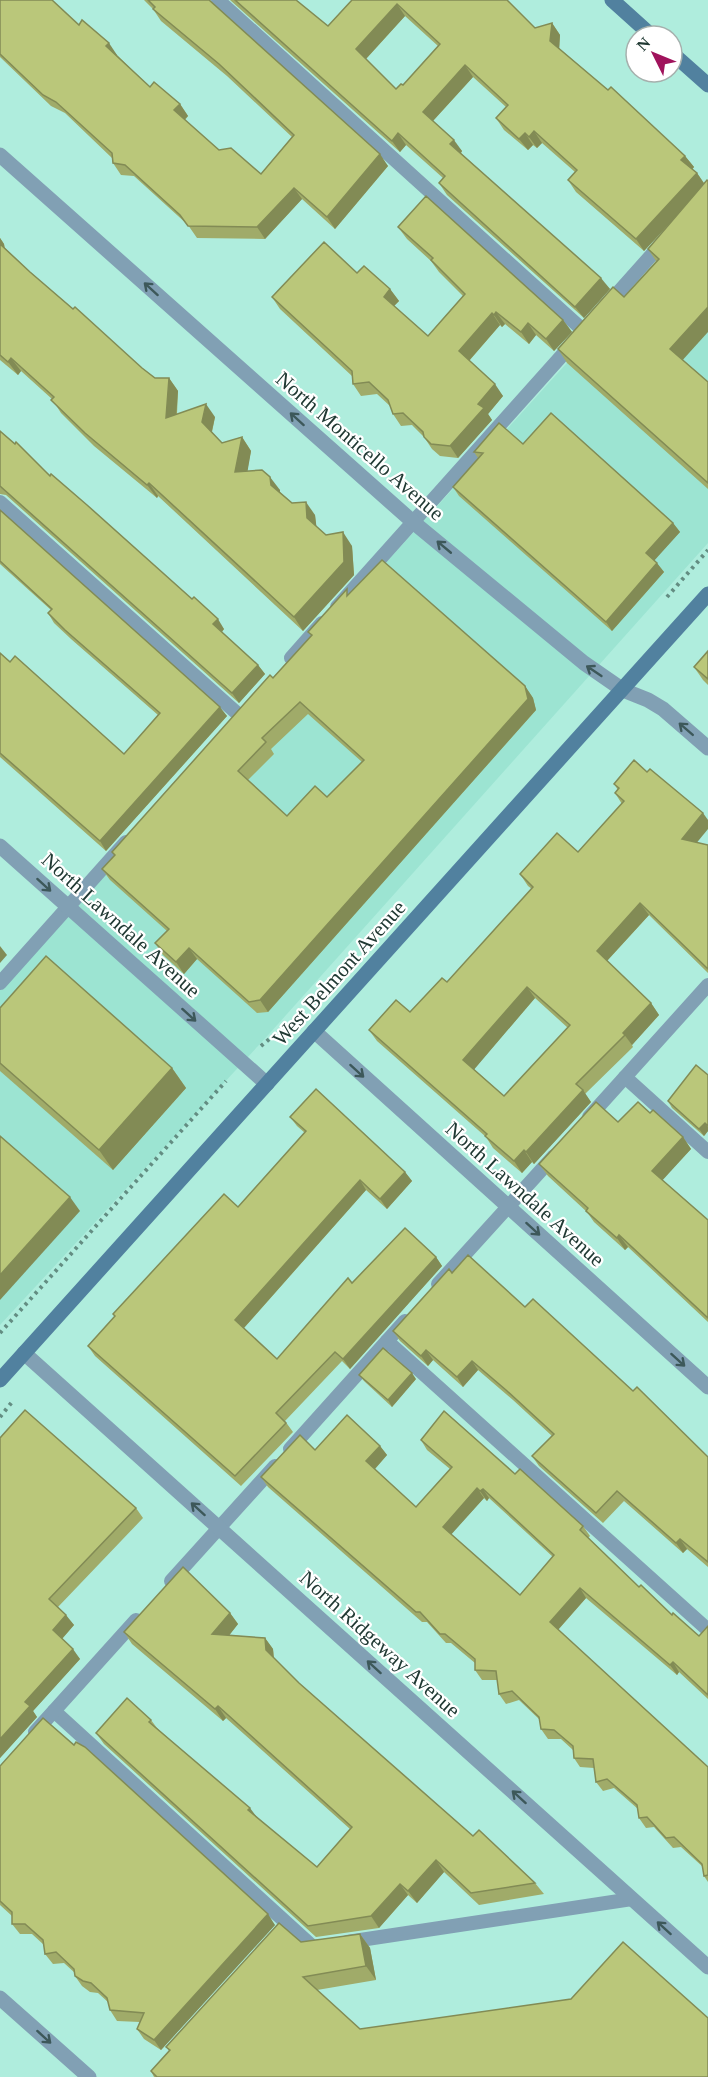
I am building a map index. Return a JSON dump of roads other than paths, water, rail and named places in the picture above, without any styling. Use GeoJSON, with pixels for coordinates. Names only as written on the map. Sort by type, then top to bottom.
{"type":"FeatureCollection","features":[{"type":"Feature","properties":{"kind":"main road"},"geometry":{"type":"LineString","coordinates":[[612,0],[639,24]]}},
{"type":"Feature","properties":{"kind":"main road"},"geometry":{"type":"LineString","coordinates":[[684,64],[708,85]]}},
{"type":"Feature","properties":{"kind":"main road","name":"West Belmont Avenue"},"geometry":{"type":"LineString","coordinates":[[0,1380],[708,594]]}},
{"type":"Feature","properties":{"kind":"street","name":"North Monticello Avenue"},"geometry":{"type":"LineString","coordinates":[[0,155],[413,522],[584,663],[623,690],[648,700],[663,710],[708,748]]}},
{"type":"Feature","properties":{"kind":"street","name":"North Lawndale Avenue"},"geometry":{"type":"LineString","coordinates":[[0,846],[267,1084]]}},
{"type":"Feature","properties":{"kind":"street","name":"North Lawndale Avenue"},"geometry":{"type":"LineString","coordinates":[[314,1032],[708,1387]]}},
{"type":"Feature","properties":{"kind":"street","name":"North Ridgeway Avenue"},"geometry":{"type":"LineString","coordinates":[[24,1353],[708,1967]]}},
{"type":"Feature","properties":{"kind":"street"},"geometry":{"type":"LineString","coordinates":[[0,1998],[89,2077]]}},
{"type":"Feature","properties":{"kind":"lane"},"geometry":{"type":"LineString","coordinates":[[218,0],[592,322]]}},
{"type":"Feature","properties":{"kind":"lane"},"geometry":{"type":"LineString","coordinates":[[279,672],[677,227]]}},
{"type":"Feature","properties":{"kind":"lane"},"geometry":{"type":"LineString","coordinates":[[0,502],[239,715]]}},
{"type":"Feature","properties":{"kind":"lane"},"geometry":{"type":"LineString","coordinates":[[0,982],[135,831]]}},
{"type":"Feature","properties":{"kind":"lane"},"geometry":{"type":"LineString","coordinates":[[578,1130],[708,985]]}},
{"type":"Feature","properties":{"kind":"lane"},"geometry":{"type":"LineString","coordinates":[[626,1077],[708,1152]]}},
{"type":"Feature","properties":{"kind":"lane"},"geometry":{"type":"LineString","coordinates":[[164,1589],[562,1147]]}},
{"type":"Feature","properties":{"kind":"lane"},"geometry":{"type":"LineString","coordinates":[[387,1341],[708,1630]]}},
{"type":"Feature","properties":{"kind":"lane"},"geometry":{"type":"LineString","coordinates":[[23,1745],[148,1606]]}},
{"type":"Feature","properties":{"kind":"lane"},"geometry":{"type":"LineString","coordinates":[[54,1711],[284,1929],[313,1947],[632,1899]]}}]}
